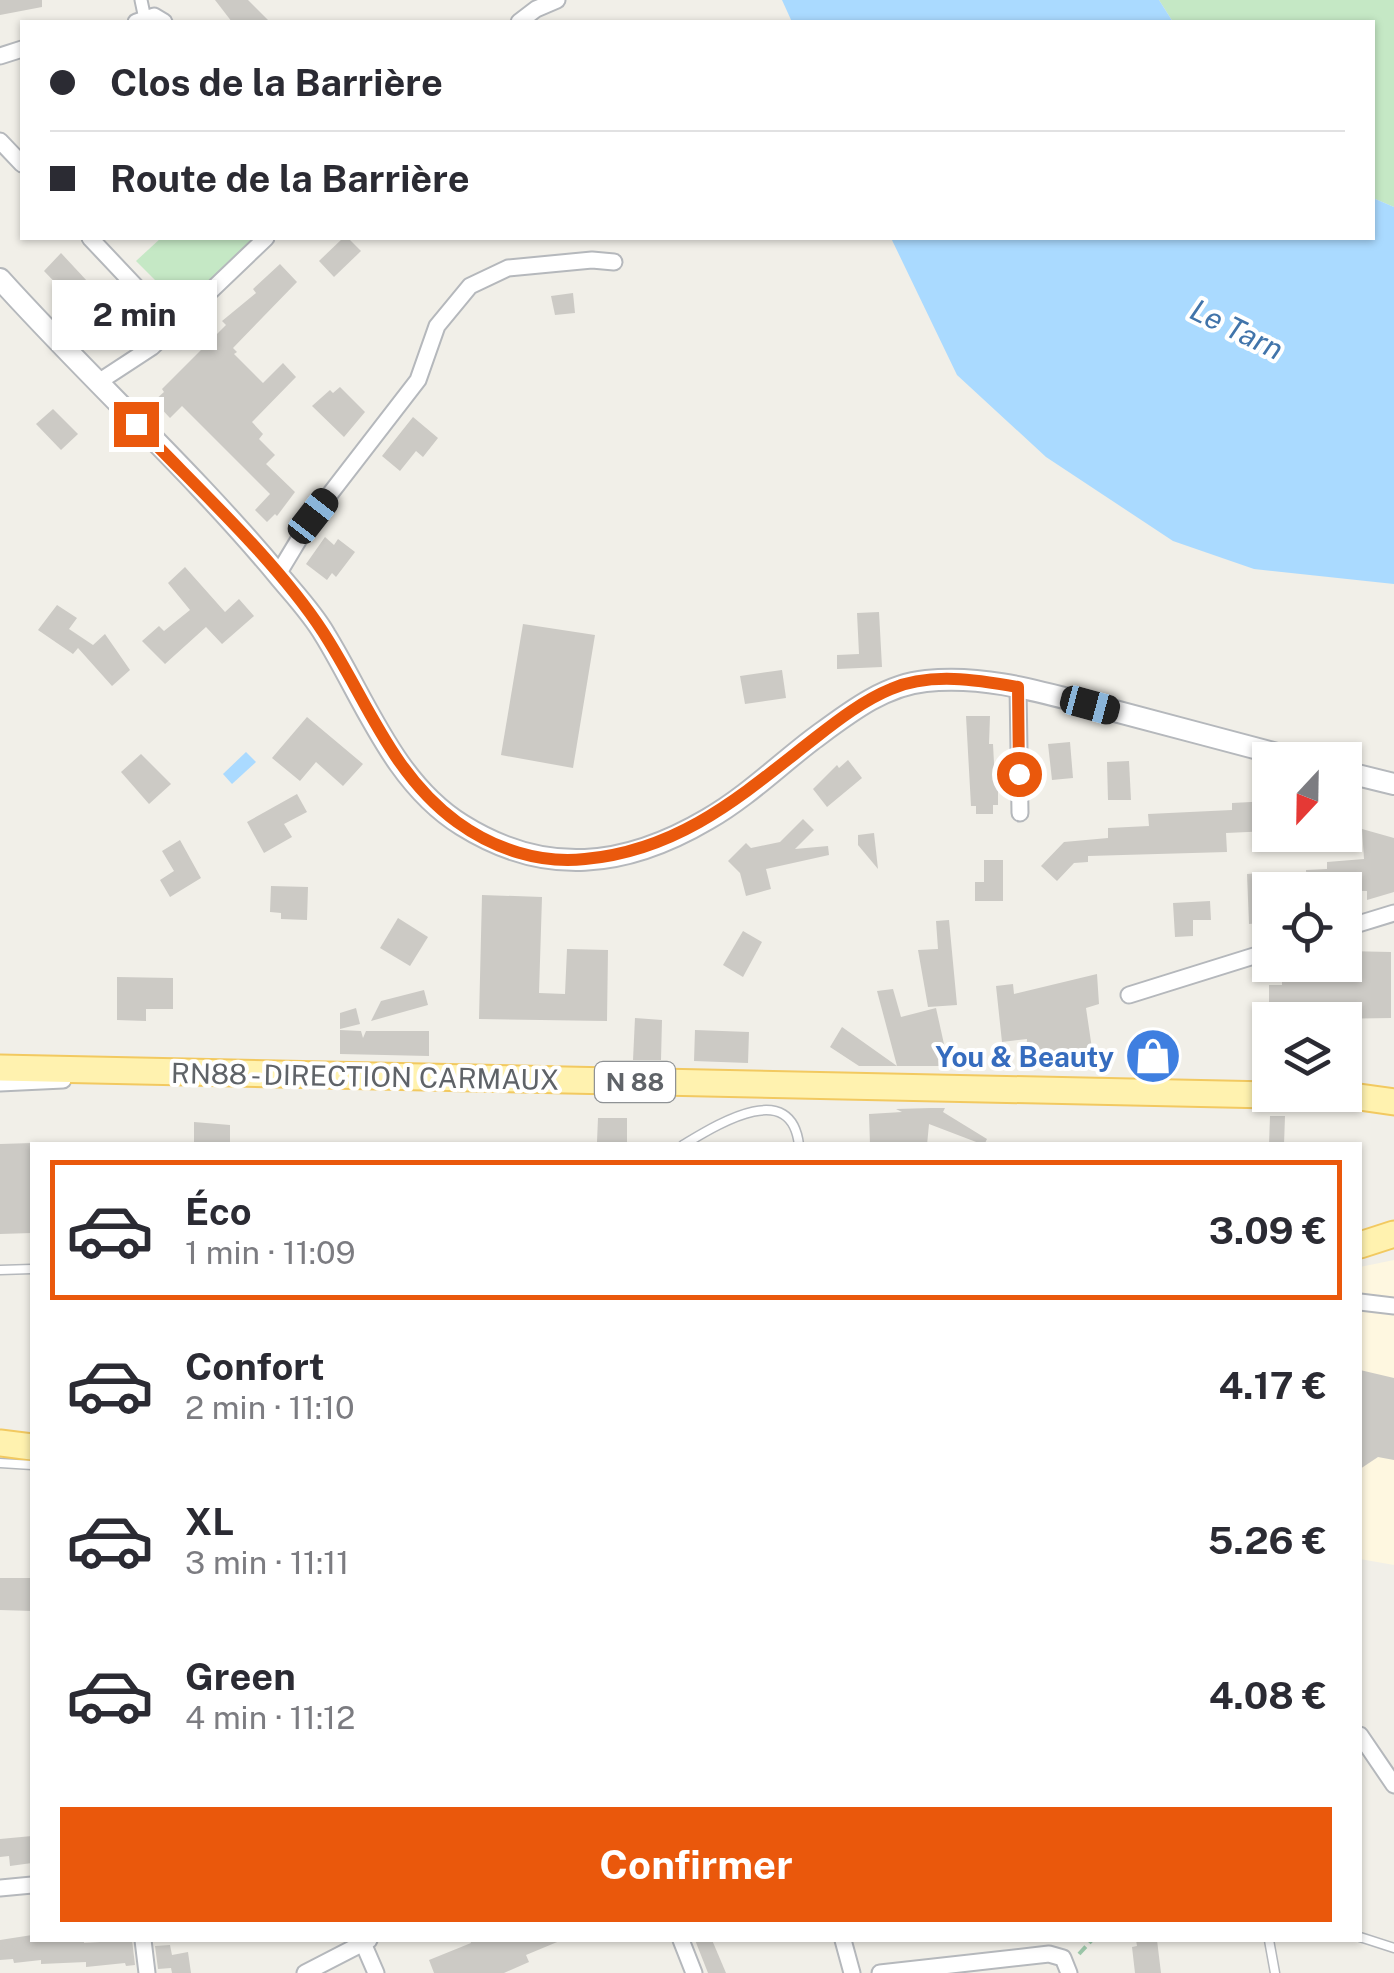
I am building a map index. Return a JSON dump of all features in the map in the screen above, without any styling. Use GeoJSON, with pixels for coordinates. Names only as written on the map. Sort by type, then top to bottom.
{"type":"FeatureCollection","features":[{"type":"Feature","properties":{"kind":"main road","name":"RN88 - DIRECTION CARMAUX"},"geometry":{"type":"LineString","coordinates":[[0,1068],[1252,1095]]}},
{"type":"Feature","properties":{"kind":"main road"},"geometry":{"type":"LineString","coordinates":[[1362,1097],[1394,1102]]}},
{"type":"Feature","properties":{"kind":"main road"},"geometry":{"type":"LineString","coordinates":[[1362,1244],[1394,1234]]}},
{"type":"Feature","properties":{"kind":"main road"},"geometry":{"type":"LineString","coordinates":[[0,1443],[30,1447]]}},
{"type":"Feature","properties":{"kind":"street"},"geometry":{"type":"LineString","coordinates":[[522,20],[557,0]]}},
{"type":"Feature","properties":{"kind":"street"},"geometry":{"type":"LineString","coordinates":[[0,141],[20,162]]}},
{"type":"Feature","properties":{"kind":"street"},"geometry":{"type":"LineString","coordinates":[[92,240],[174,327]]}},
{"type":"Feature","properties":{"kind":"street"},"geometry":{"type":"LineString","coordinates":[[97,384],[152,347],[264,240]]}},
{"type":"Feature","properties":{"kind":"street"},"geometry":{"type":"LineString","coordinates":[[278,574],[313,516],[418,380],[437,326],[470,286],[508,268],[592,260],[614,262]]}},
{"type":"Feature","properties":{"kind":"street"},"geometry":{"type":"LineString","coordinates":[[0,279],[278,574],[323,631],[385,744],[418,788],[458,823],[499,846],[528,856],[583,860],[657,845],[710,818],[840,719],[892,688],[924,681],[970,679],[1018,687],[1252,748]]}},
{"type":"Feature","properties":{"kind":"street"},"geometry":{"type":"LineString","coordinates":[[1018,687],[1020,813]]}},
{"type":"Feature","properties":{"kind":"street"},"geometry":{"type":"LineString","coordinates":[[1362,776],[1394,784]]}},
{"type":"Feature","properties":{"kind":"street"},"geometry":{"type":"LineString","coordinates":[[1362,922],[1394,912]]}},
{"type":"Feature","properties":{"kind":"street"},"geometry":{"type":"LineString","coordinates":[[1129,995],[1252,957]]}},
{"type":"Feature","properties":{"kind":"street"},"geometry":{"type":"LineString","coordinates":[[0,1083],[136,1072]]}},
{"type":"Feature","properties":{"kind":"street"},"geometry":{"type":"LineString","coordinates":[[1362,1302],[1394,1306]]}},
{"type":"Feature","properties":{"kind":"street"},"geometry":{"type":"LineString","coordinates":[[1362,1738],[1394,1785]]}},
{"type":"Feature","properties":{"kind":"street"},"geometry":{"type":"LineString","coordinates":[[0,1888],[30,1885]]}},
{"type":"Feature","properties":{"kind":"street"},"geometry":{"type":"LineString","coordinates":[[143,1942],[147,1973]]}},
{"type":"Feature","properties":{"kind":"street"},"geometry":{"type":"LineString","coordinates":[[305,1973],[366,1942],[376,1973]]}},
{"type":"Feature","properties":{"kind":"street"},"geometry":{"type":"LineString","coordinates":[[682,1942],[694,1973]]}},
{"type":"Feature","properties":{"kind":"street"},"geometry":{"type":"LineString","coordinates":[[843,1942],[852,1973]]}},
{"type":"Feature","properties":{"kind":"street"},"geometry":{"type":"LineString","coordinates":[[880,1973],[1049,1954],[1063,1958],[1069,1973]]}},
{"type":"Feature","properties":{"kind":"lane"},"geometry":{"type":"LineString","coordinates":[[688,1142],[719,1123],[752,1111],[772,1110],[791,1120],[799,1142]]}},
{"type":"Feature","properties":{"kind":"lane"},"geometry":{"type":"LineString","coordinates":[[0,1270],[30,1270]]}},
{"type":"Feature","properties":{"kind":"lane"},"geometry":{"type":"LineString","coordinates":[[0,1463],[30,1465]]}},
{"type":"Feature","properties":{"kind":"lane"},"geometry":{"type":"LineString","coordinates":[[1362,1939],[1394,1948]]}},
{"type":"Feature","properties":{"kind":"lane"},"geometry":{"type":"LineString","coordinates":[[1268,1942],[1275,1973]]}},
{"type":"Feature","properties":{"kind":"shaded area"},"geometry":{"type":"Polygon","coordinates":[[[1394,1260],[1394,1565],[1362,1559],[1362,1267],[1394,1260]]]}},
{"type":"Feature","properties":{"kind":"green space"},"geometry":{"type":"Polygon","coordinates":[[[1159,0],[1394,0],[1394,207],[1375,199],[1375,20],[1172,20],[1159,0]]]}},
{"type":"Feature","properties":{"kind":"green space"},"geometry":{"type":"Polygon","coordinates":[[[159,240],[253,240],[182,307],[136,261],[159,240]]]}},
{"type":"Feature","properties":{"kind":"water"},"geometry":{"type":"Polygon","coordinates":[[[782,0],[1159,0],[1172,20],[791,20],[782,0]]]}},
{"type":"Feature","properties":{"kind":"water","name":"Le Tarn"},"geometry":{"type":"Polygon","coordinates":[[[1375,199],[1394,207],[1394,584],[1254,569],[1173,541],[1046,457],[957,375],[892,240],[1375,240],[1375,199]]]}},
{"type":"Feature","properties":{"kind":"water"},"geometry":{"type":"Polygon","coordinates":[[[246,752],[256,762],[232,784],[223,774],[246,752]]]}},
{"type":"Feature","properties":{"kind":"building"},"geometry":{"type":"Polygon","coordinates":[[[0,0],[42,0],[42,7],[0,15],[0,0]]]}},
{"type":"Feature","properties":{"kind":"building"},"geometry":{"type":"Polygon","coordinates":[[[215,0],[248,0],[268,20],[230,20],[215,0]]]}},
{"type":"Feature","properties":{"kind":"building"},"geometry":{"type":"Polygon","coordinates":[[[341,240],[350,240],[361,251],[334,277],[319,261],[341,240]]]}},
{"type":"Feature","properties":{"kind":"building"},"geometry":{"type":"Polygon","coordinates":[[[61,253],[128,325],[111,341],[44,271],[61,253]]]}},
{"type":"Feature","properties":{"kind":"building"},"geometry":{"type":"Polygon","coordinates":[[[280,264],[297,282],[233,348],[237,352],[234,354],[263,383],[283,363],[296,377],[252,422],[263,434],[259,439],[275,455],[266,464],[295,492],[277,516],[267,522],[255,510],[270,494],[182,406],[170,418],[154,401],[226,325],[222,321],[256,293],[253,289],[280,264]]]}},
{"type":"Feature","properties":{"kind":"building"},"geometry":{"type":"Polygon","coordinates":[[[573,293],[575,313],[555,315],[551,296],[573,293]]]}},
{"type":"Feature","properties":{"kind":"building"},"geometry":{"type":"Polygon","coordinates":[[[340,387],[365,412],[344,437],[312,406],[330,390],[333,393],[340,387]]]}},
{"type":"Feature","properties":{"kind":"building"},"geometry":{"type":"Polygon","coordinates":[[[53,409],[78,434],[61,450],[36,424],[53,409]]]}},
{"type":"Feature","properties":{"kind":"building"},"geometry":{"type":"Polygon","coordinates":[[[413,417],[438,438],[423,457],[416,451],[400,471],[382,456],[413,417]]]}},
{"type":"Feature","properties":{"kind":"building"},"geometry":{"type":"Polygon","coordinates":[[[325,537],[334,545],[338,539],[355,552],[336,577],[332,573],[327,580],[306,564],[325,537]]]}},
{"type":"Feature","properties":{"kind":"building"},"geometry":{"type":"Polygon","coordinates":[[[185,567],[225,612],[239,599],[254,616],[222,644],[206,627],[165,664],[142,641],[159,626],[164,631],[190,610],[168,583],[185,567]]]}},
{"type":"Feature","properties":{"kind":"building"},"geometry":{"type":"Polygon","coordinates":[[[57,605],[77,618],[69,629],[93,645],[105,634],[130,670],[112,686],[78,648],[73,654],[38,630],[57,605]]]}},
{"type":"Feature","properties":{"kind":"building"},"geometry":{"type":"Polygon","coordinates":[[[879,612],[882,667],[837,669],[837,655],[859,654],[857,613],[879,612]]]}},
{"type":"Feature","properties":{"kind":"building"},"geometry":{"type":"Polygon","coordinates":[[[523,624],[595,635],[573,768],[501,755],[523,624]]]}},
{"type":"Feature","properties":{"kind":"building"},"geometry":{"type":"Polygon","coordinates":[[[782,670],[786,698],[745,704],[740,676],[782,670]]]}},
{"type":"Feature","properties":{"kind":"building"},"geometry":{"type":"Polygon","coordinates":[[[966,716],[990,716],[989,744],[993,744],[998,782],[998,805],[993,805],[993,814],[976,814],[976,806],[971,806],[966,716]]]}},
{"type":"Feature","properties":{"kind":"building"},"geometry":{"type":"Polygon","coordinates":[[[307,717],[363,764],[343,786],[316,762],[300,781],[272,758],[307,717]]]}},
{"type":"Feature","properties":{"kind":"building"},"geometry":{"type":"Polygon","coordinates":[[[1070,742],[1073,778],[1052,780],[1048,744],[1070,742]]]}},
{"type":"Feature","properties":{"kind":"building"},"geometry":{"type":"Polygon","coordinates":[[[141,754],[171,784],[149,804],[121,772],[141,754]]]}},
{"type":"Feature","properties":{"kind":"building"},"geometry":{"type":"Polygon","coordinates":[[[848,760],[862,778],[827,807],[813,789],[837,765],[839,768],[848,760]]]}},
{"type":"Feature","properties":{"kind":"building"},"geometry":{"type":"Polygon","coordinates":[[[1129,761],[1131,800],[1108,800],[1107,762],[1129,761]]]}},
{"type":"Feature","properties":{"kind":"building"},"geometry":{"type":"Polygon","coordinates":[[[297,794],[307,812],[284,824],[292,837],[264,853],[247,822],[297,794]]]}},
{"type":"Feature","properties":{"kind":"building"},"geometry":{"type":"Polygon","coordinates":[[[1252,802],[1252,832],[1226,833],[1227,852],[1088,856],[1088,862],[1074,863],[1057,881],[1041,866],[1064,842],[1108,838],[1108,828],[1149,826],[1148,814],[1232,810],[1232,803],[1252,802]]]}},
{"type":"Feature","properties":{"kind":"building"},"geometry":{"type":"Polygon","coordinates":[[[803,819],[814,830],[795,849],[828,846],[829,855],[766,869],[771,889],[746,896],[740,873],[728,861],[746,843],[751,848],[780,842],[803,819]]]}},
{"type":"Feature","properties":{"kind":"building"},"geometry":{"type":"Polygon","coordinates":[[[1362,829],[1394,838],[1394,892],[1367,900],[1367,891],[1362,891],[1362,872],[1306,872],[1327,869],[1327,862],[1364,859],[1362,829]]]}},
{"type":"Feature","properties":{"kind":"building"},"geometry":{"type":"Polygon","coordinates":[[[874,833],[878,869],[858,845],[858,835],[874,833]]]}},
{"type":"Feature","properties":{"kind":"building"},"geometry":{"type":"Polygon","coordinates":[[[180,840],[201,878],[170,897],[160,880],[174,871],[162,851],[180,840]]]}},
{"type":"Feature","properties":{"kind":"building"},"geometry":{"type":"Polygon","coordinates":[[[984,860],[1003,860],[1003,901],[975,901],[975,882],[984,882],[984,860]]]}},
{"type":"Feature","properties":{"kind":"building"},"geometry":{"type":"Polygon","coordinates":[[[1247,874],[1252,874],[1249,924],[1247,874]]]}},
{"type":"Feature","properties":{"kind":"building"},"geometry":{"type":"Polygon","coordinates":[[[271,886],[308,887],[307,920],[281,919],[281,913],[270,912],[271,886]]]}},
{"type":"Feature","properties":{"kind":"building"},"geometry":{"type":"Polygon","coordinates":[[[482,895],[542,897],[539,993],[565,994],[567,949],[608,950],[607,1021],[479,1019],[482,895]]]}},
{"type":"Feature","properties":{"kind":"building"},"geometry":{"type":"Polygon","coordinates":[[[1210,901],[1211,920],[1193,920],[1193,936],[1175,937],[1173,903],[1210,901]]]}},
{"type":"Feature","properties":{"kind":"building"},"geometry":{"type":"Polygon","coordinates":[[[398,918],[428,937],[410,966],[380,948],[398,918]]]}},
{"type":"Feature","properties":{"kind":"building"},"geometry":{"type":"Polygon","coordinates":[[[949,920],[957,1005],[928,1007],[918,950],[938,949],[936,921],[949,920]]]}},
{"type":"Feature","properties":{"kind":"building"},"geometry":{"type":"Polygon","coordinates":[[[743,931],[762,942],[743,977],[723,965],[743,931]]]}},
{"type":"Feature","properties":{"kind":"building"},"geometry":{"type":"Polygon","coordinates":[[[1362,951],[1391,952],[1391,1018],[1362,1018],[1362,1002],[1269,1002],[1269,985],[1362,982],[1362,951]]]}},
{"type":"Feature","properties":{"kind":"building"},"geometry":{"type":"Polygon","coordinates":[[[1097,974],[1099,1004],[1086,1008],[1095,1069],[1025,1067],[1027,1039],[1002,1042],[996,986],[1013,984],[1014,994],[1097,974]]]}},
{"type":"Feature","properties":{"kind":"building"},"geometry":{"type":"Polygon","coordinates":[[[117,977],[173,978],[173,1009],[146,1009],[146,1021],[117,1020],[117,977]]]}},
{"type":"Feature","properties":{"kind":"building"},"geometry":{"type":"Polygon","coordinates":[[[893,989],[901,1017],[936,1008],[944,1044],[936,1046],[939,1066],[897,1066],[877,991],[893,989]]]}},
{"type":"Feature","properties":{"kind":"building"},"geometry":{"type":"Polygon","coordinates":[[[424,990],[428,1005],[371,1021],[381,1001],[424,990]]]}},
{"type":"Feature","properties":{"kind":"building"},"geometry":{"type":"Polygon","coordinates":[[[356,1008],[360,1024],[340,1029],[340,1013],[356,1008]]]}},
{"type":"Feature","properties":{"kind":"building"},"geometry":{"type":"Polygon","coordinates":[[[635,1018],[662,1020],[661,1060],[633,1060],[635,1018]]]}},
{"type":"Feature","properties":{"kind":"building"},"geometry":{"type":"Polygon","coordinates":[[[842,1027],[897,1066],[859,1066],[830,1047],[842,1027]]]}},
{"type":"Feature","properties":{"kind":"building"},"geometry":{"type":"Polygon","coordinates":[[[340,1030],[361,1031],[363,1038],[366,1031],[429,1031],[429,1056],[340,1054],[340,1030]]]}},
{"type":"Feature","properties":{"kind":"building"},"geometry":{"type":"Polygon","coordinates":[[[695,1030],[749,1032],[748,1063],[694,1061],[695,1030]]]}},
{"type":"Feature","properties":{"kind":"building"},"geometry":{"type":"Polygon","coordinates":[[[1130,1044],[1152,1044],[1152,1070],[1130,1069],[1130,1044]]]}},
{"type":"Feature","properties":{"kind":"building"},"geometry":{"type":"Polygon","coordinates":[[[945,1108],[943,1112],[987,1139],[976,1142],[929,1124],[927,1142],[870,1142],[869,1114],[902,1112],[896,1109],[945,1108]]]}},
{"type":"Feature","properties":{"kind":"building"},"geometry":{"type":"Polygon","coordinates":[[[1270,1116],[1285,1116],[1284,1142],[1269,1142],[1270,1116]]]}},
{"type":"Feature","properties":{"kind":"building"},"geometry":{"type":"Polygon","coordinates":[[[598,1118],[627,1118],[627,1142],[597,1142],[598,1118]]]}},
{"type":"Feature","properties":{"kind":"building"},"geometry":{"type":"Polygon","coordinates":[[[194,1122],[230,1125],[230,1142],[194,1142],[194,1122]]]}},
{"type":"Feature","properties":{"kind":"building"},"geometry":{"type":"Polygon","coordinates":[[[30,1143],[30,1233],[0,1234],[0,1144],[30,1143]]]}},
{"type":"Feature","properties":{"kind":"building"},"geometry":{"type":"Polygon","coordinates":[[[1362,1370],[1394,1378],[1394,1460],[1378,1457],[1362,1468],[1362,1370]]]}},
{"type":"Feature","properties":{"kind":"building"},"geometry":{"type":"Polygon","coordinates":[[[0,1578],[30,1578],[30,1611],[0,1610],[0,1578]]]}},
{"type":"Feature","properties":{"kind":"building"},"geometry":{"type":"Polygon","coordinates":[[[30,1836],[30,1863],[10,1866],[9,1856],[0,1857],[0,1839],[30,1836]]]}},
{"type":"Feature","properties":{"kind":"building"},"geometry":{"type":"Polygon","coordinates":[[[30,1935],[30,1942],[132,1942],[135,1965],[86,1967],[86,1962],[41,1964],[41,1960],[14,1963],[13,1959],[0,1960],[0,1940],[30,1935]]]}},
{"type":"Feature","properties":{"kind":"building"},"geometry":{"type":"Polygon","coordinates":[[[557,1942],[526,1955],[529,1962],[504,1973],[434,1973],[429,1960],[471,1943],[557,1942]]]}},
{"type":"Feature","properties":{"kind":"building"},"geometry":{"type":"Polygon","coordinates":[[[696,1942],[713,1942],[726,1973],[708,1973],[696,1942]]]}},
{"type":"Feature","properties":{"kind":"building"},"geometry":{"type":"Polygon","coordinates":[[[1136,1942],[1157,1942],[1161,1973],[1135,1973],[1132,1947],[1137,1946],[1136,1942]]]}},
{"type":"Feature","properties":{"kind":"building"},"geometry":{"type":"Polygon","coordinates":[[[170,1945],[172,1955],[188,1952],[191,1973],[158,1969],[155,1946],[170,1945]]]}},
{"type":"Feature","properties":{"kind":"place","name":"You & Beauty"},"geometry":{"type":"Point","coordinates":[1153,1056]}},
{"type":"Feature","properties":{"kind":"route"},"geometry":{"type":"LineString","coordinates":[[136,424],[278,574],[323,631],[385,744],[418,788],[458,823],[499,846],[528,856],[568,861],[612,857],[657,845],[710,818],[840,719],[892,688],[924,681],[970,679],[1018,687],[1019,774]]}}]}
